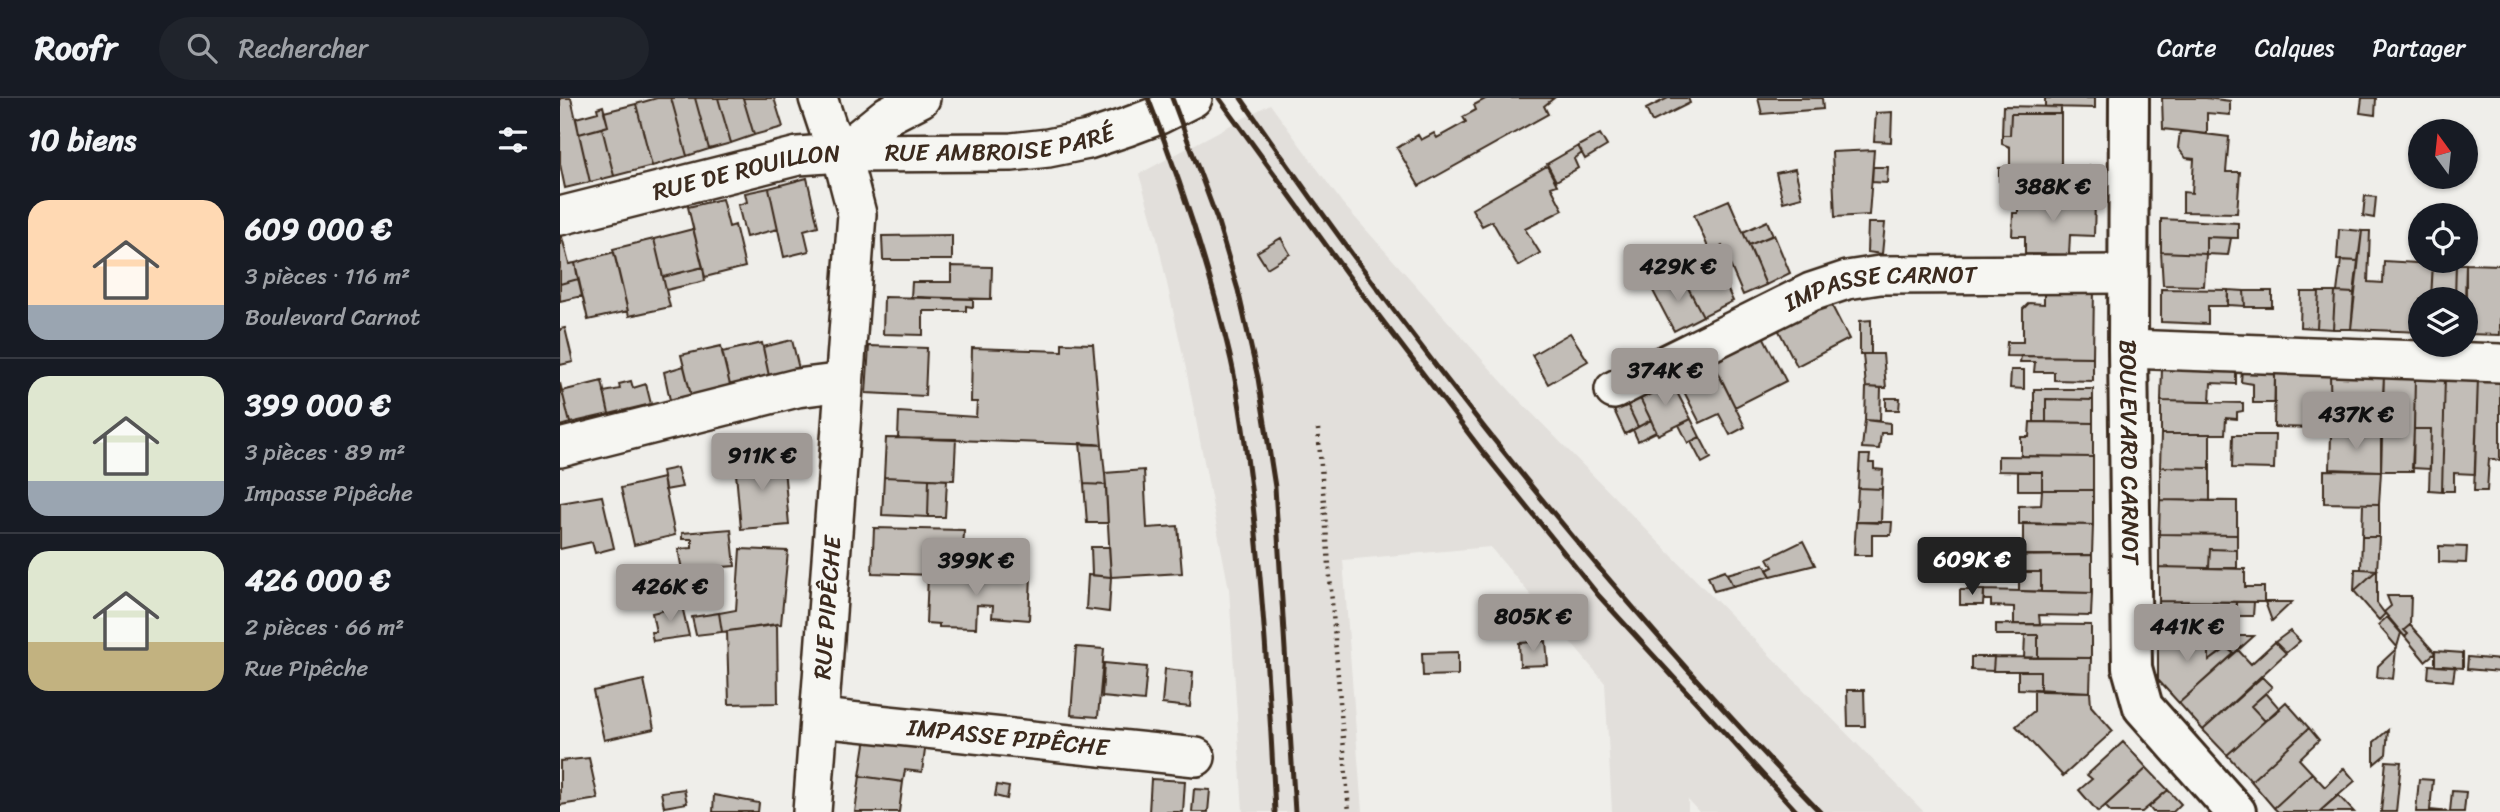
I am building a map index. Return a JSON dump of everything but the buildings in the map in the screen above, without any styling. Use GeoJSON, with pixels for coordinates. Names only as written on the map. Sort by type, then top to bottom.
{"type":"FeatureCollection","features":[{"type":"Feature","properties":{"kind":"street","name":"RUE PIPÊCHE"},"geometry":{"type":"LineString","coordinates":[[812,812],[857,214],[841,153],[828,128],[818,98]]}},
{"type":"Feature","properties":{"kind":"street","name":"RUE DE ROUILLON"},"geometry":{"type":"LineString","coordinates":[[560,216],[798,156],[841,153],[888,116],[921,98]]}},
{"type":"Feature","properties":{"kind":"street","name":"RUE AMBROISE PARÉ"},"geometry":{"type":"LineString","coordinates":[[841,153],[1012,152],[1048,148],[1088,140],[1127,127],[1193,98]]}},
{"type":"Feature","properties":{"kind":"street","name":"BOULEVARD CARNOT"},"geometry":{"type":"LineString","coordinates":[[2129,98],[2128,349],[2132,668],[2143,707],[2236,812]]}},
{"type":"Feature","properties":{"kind":"street","name":"IMPASSE CARNOT"},"geometry":{"type":"LineString","coordinates":[[1614,390],[1811,292],[1847,280],[1880,275],[2129,274]]}},
{"type":"Feature","properties":{"kind":"street"},"geometry":{"type":"LineString","coordinates":[[2128,349],[2500,363]]}},
{"type":"Feature","properties":{"kind":"street"},"geometry":{"type":"LineString","coordinates":[[560,448],[797,388],[844,382]]}},
{"type":"Feature","properties":{"kind":"street","name":"IMPASSE PIPÊCHE"},"geometry":{"type":"LineString","coordinates":[[820,718],[1196,757]]}},
{"type":"Feature","properties":{"kind":"path"},"geometry":{"type":"LineString","coordinates":[[1318,429],[1349,812]]}},
{"type":"Feature","properties":{"kind":"shaded area"},"geometry":{"type":"Polygon","coordinates":[[[1270,104],[1343,204],[1512,393],[1924,812],[1699,812],[1688,800],[1688,812],[1612,812],[1605,683],[1490,547],[1343,560],[1362,812],[1243,812],[1229,589],[1186,369],[1156,234],[1139,174],[1270,104]]]}},
{"type":"Feature","properties":{"kind":"railway"},"geometry":{"type":"LineString","coordinates":[[1148,98],[1184,195],[1204,260],[1238,393],[1260,575],[1275,812]]}},
{"type":"Feature","properties":{"kind":"railway"},"geometry":{"type":"LineString","coordinates":[[1172,98],[1217,219],[1238,290],[1258,378],[1275,487],[1295,812]]}},
{"type":"Feature","properties":{"kind":"railway"},"geometry":{"type":"LineString","coordinates":[[1219,98],[1347,274],[1482,451],[1599,596],[1797,812]]}},
{"type":"Feature","properties":{"kind":"railway"},"geometry":{"type":"LineString","coordinates":[[1241,98],[1375,285],[1516,467],[1664,643],[1820,812]]}}]}
